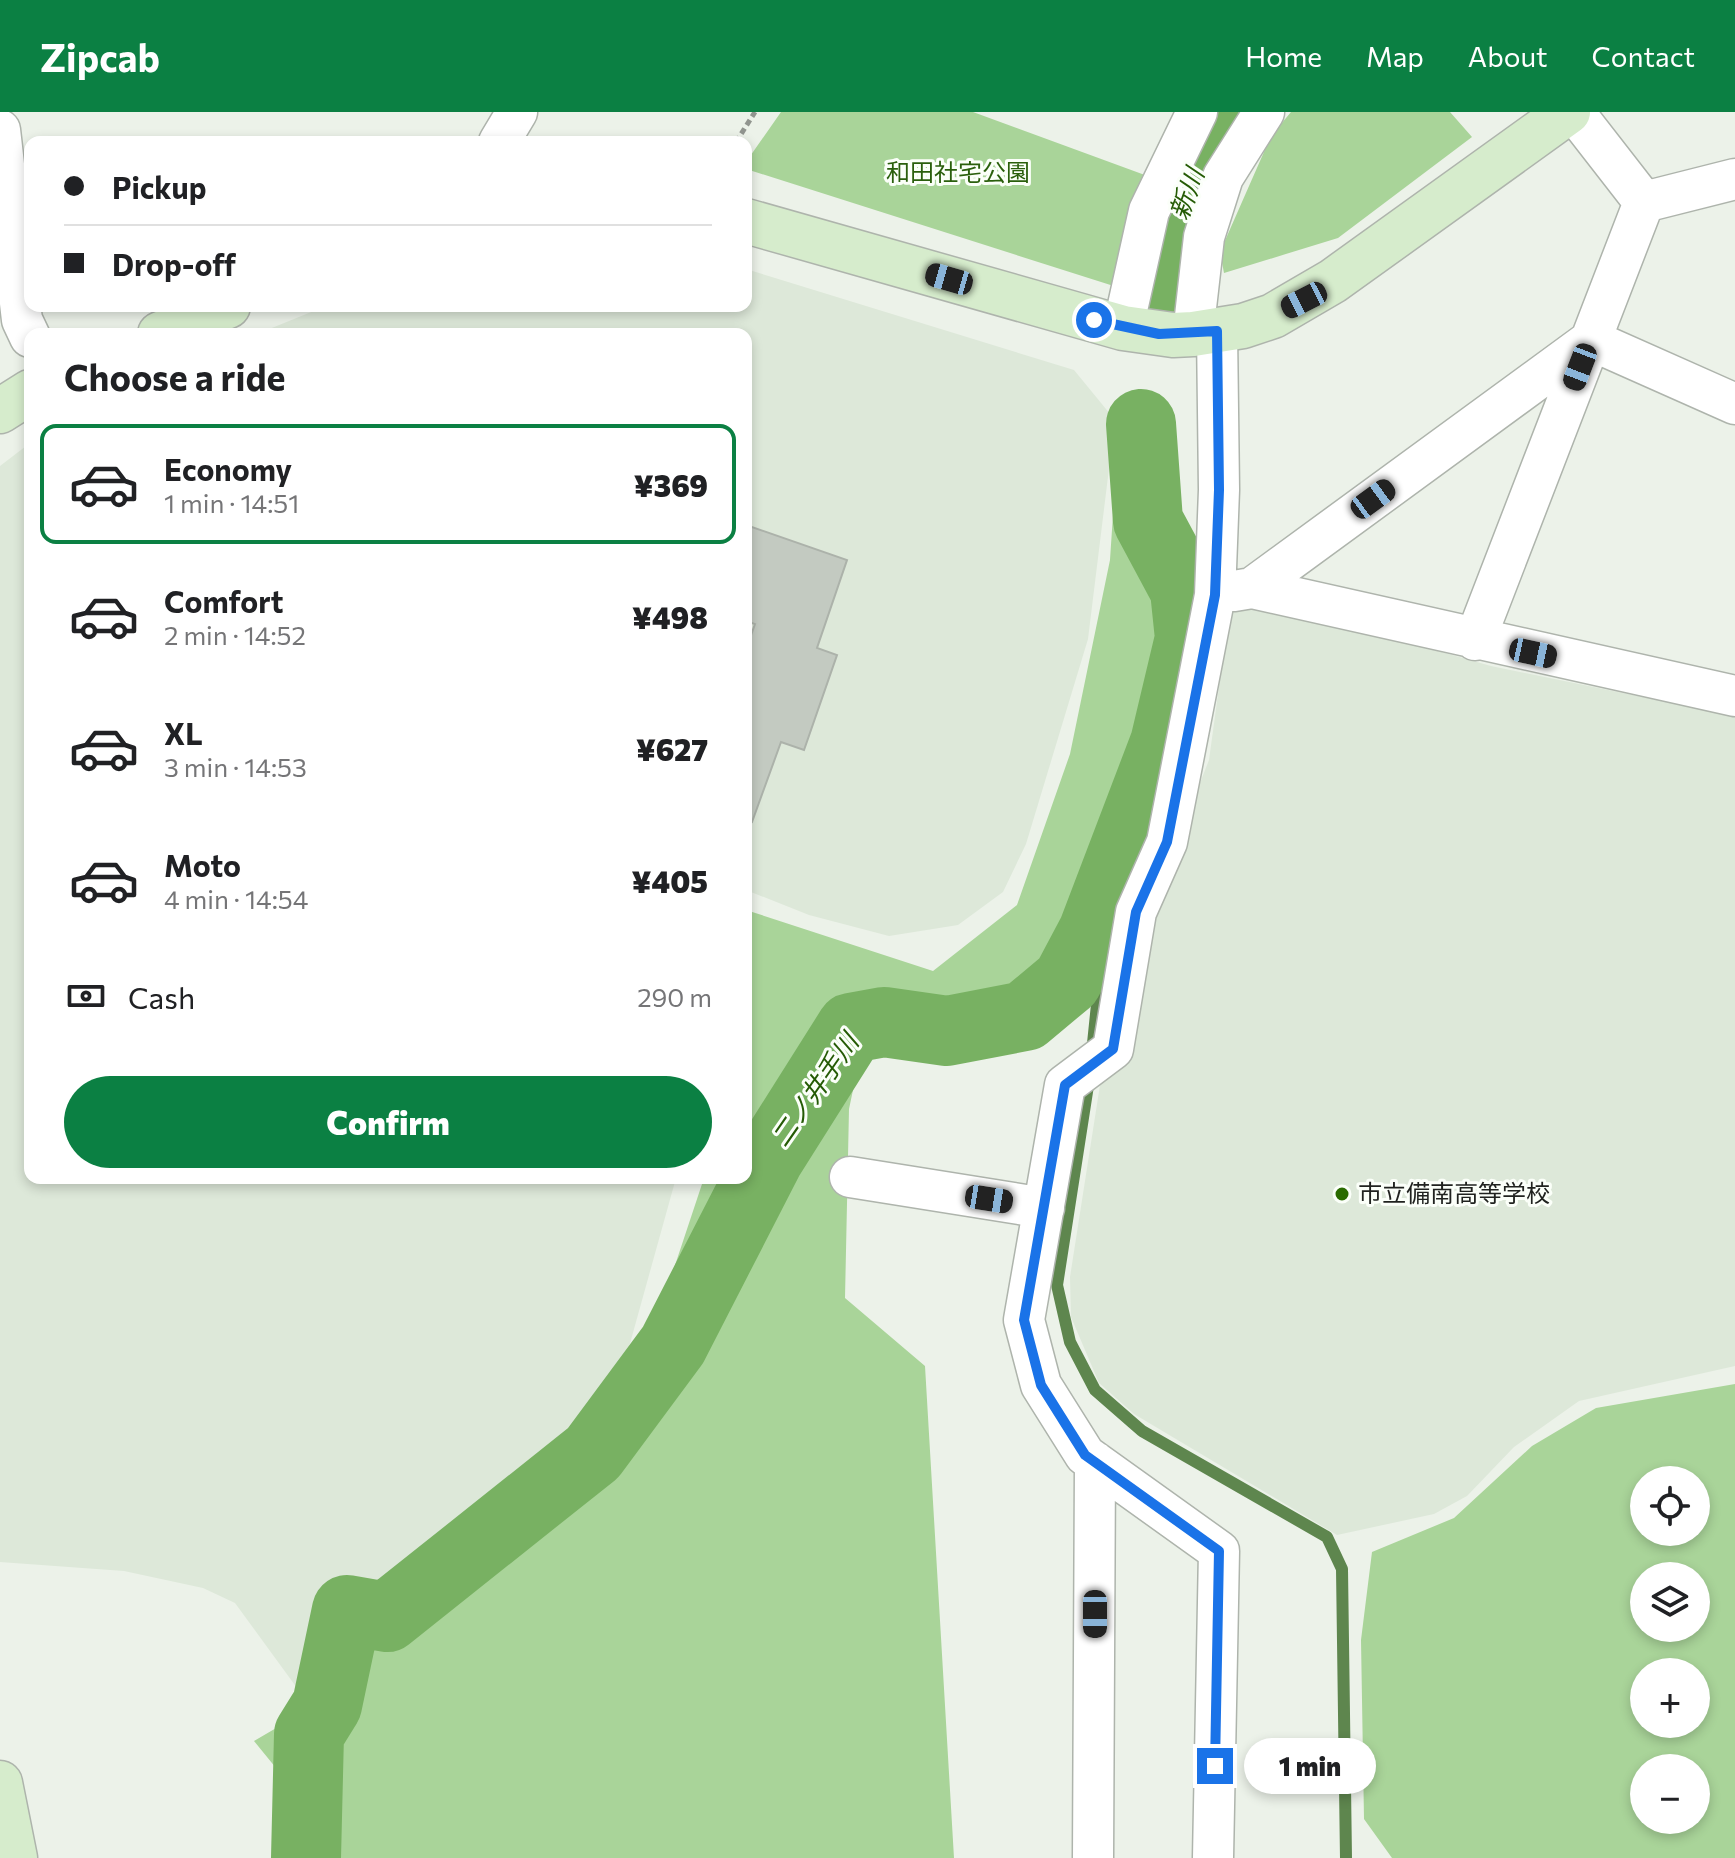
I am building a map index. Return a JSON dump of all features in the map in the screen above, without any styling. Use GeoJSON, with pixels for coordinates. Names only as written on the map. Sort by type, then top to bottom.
{"type":"FeatureCollection","features":[{"type":"Feature","properties":{"kind":"street"},"geometry":{"type":"LineString","coordinates":[[503,136],[517,112]]}},
{"type":"Feature","properties":{"kind":"street"},"geometry":{"type":"LineString","coordinates":[[1123,328],[1149,211],[1197,112]]}},
{"type":"Feature","properties":{"kind":"street"},"geometry":{"type":"LineString","coordinates":[[1213,1858],[1219,1551],[1085,1455],[1041,1385],[1024,1320],[1065,1085],[1113,1049],[1136,912],[1167,842],[1233,591],[1219,490],[1205,332],[1204,237],[1223,177],[1264,112]]}},
{"type":"Feature","properties":{"kind":"street"},"geometry":{"type":"LineString","coordinates":[[752,223],[1123,328],[1173,335],[1205,332],[1243,326],[1304,300],[1568,112]]}},
{"type":"Feature","properties":{"kind":"street"},"geometry":{"type":"LineString","coordinates":[[1574,112],[1644,202]]}},
{"type":"Feature","properties":{"kind":"street"},"geometry":{"type":"LineString","coordinates":[[0,130],[22,320],[26,328]]}},
{"type":"Feature","properties":{"kind":"street"},"geometry":{"type":"LineString","coordinates":[[1644,202],[1735,179]]}},
{"type":"Feature","properties":{"kind":"street"},"geometry":{"type":"LineString","coordinates":[[1475,640],[1644,202]]}},
{"type":"Feature","properties":{"kind":"street"},"geometry":{"type":"LineString","coordinates":[[175,328],[213,312]]}},
{"type":"Feature","properties":{"kind":"street"},"geometry":{"type":"LineString","coordinates":[[1233,591],[1591,340]]}},
{"type":"Feature","properties":{"kind":"street"},"geometry":{"type":"LineString","coordinates":[[1591,340],[1735,404]]}},
{"type":"Feature","properties":{"kind":"street"},"geometry":{"type":"LineString","coordinates":[[0,411],[24,396]]}},
{"type":"Feature","properties":{"kind":"street"},"geometry":{"type":"LineString","coordinates":[[1233,591],[1735,696]]}},
{"type":"Feature","properties":{"kind":"street"},"geometry":{"type":"LineString","coordinates":[[850,1177],[1044,1208]]}},
{"type":"Feature","properties":{"kind":"street"},"geometry":{"type":"LineString","coordinates":[[1093,1858],[1095,1462]]}},
{"type":"Feature","properties":{"kind":"street"},"geometry":{"type":"LineString","coordinates":[[0,1783],[15,1858]]}},
{"type":"Feature","properties":{"kind":"path"},"geometry":{"type":"LineString","coordinates":[[740,136],[755,112]]}},
{"type":"Feature","properties":{"kind":"shaded area"},"geometry":{"type":"Polygon","coordinates":[[[752,271],[1074,370],[1115,420],[1088,639],[1026,844],[1003,892],[958,925],[889,936],[809,915],[752,892],[752,328],[272,328],[311,312],[752,312],[752,271]]]}},
{"type":"Feature","properties":{"kind":"shaded area"},"geometry":{"type":"Polygon","coordinates":[[[24,448],[24,1184],[674,1184],[614,1401],[363,1598],[346,1586],[338,1600],[315,1694],[297,1688],[235,1603],[203,1588],[124,1571],[0,1562],[0,466],[24,448]]]}},
{"type":"Feature","properties":{"kind":"shaded area"},"geometry":{"type":"Polygon","coordinates":[[[1235,608],[1307,614],[1491,666],[1735,716],[1735,1366],[1579,1401],[1514,1447],[1467,1496],[1434,1514],[1337,1535],[1134,1414],[1099,1383],[1071,1317],[1070,1277],[1100,1085],[1132,1055],[1149,913],[1209,760],[1219,687],[1224,614],[1235,608]]]}},
{"type":"Feature","properties":{"kind":"green space","name":"和田社宅公園"},"geometry":{"type":"Polygon","coordinates":[[[781,112],[973,112],[1153,178],[1120,288],[752,171],[752,153],[781,112]]]}},
{"type":"Feature","properties":{"kind":"green space"},"geometry":{"type":"Polygon","coordinates":[[[1291,112],[1450,112],[1472,137],[1338,238],[1224,273],[1220,252],[1271,136],[1291,112]]]}},
{"type":"Feature","properties":{"kind":"green space"},"geometry":{"type":"Polygon","coordinates":[[[1120,409],[1150,426],[1158,484],[1178,496],[1174,643],[1080,927],[1026,996],[953,1012],[871,1005],[849,1109],[845,1298],[925,1366],[954,1858],[273,1858],[276,1768],[254,1741],[307,1710],[367,1644],[608,1467],[702,1184],[752,1184],[752,912],[933,971],[1017,905],[1070,754],[1110,560],[1120,409]]]}},
{"type":"Feature","properties":{"kind":"green space"},"geometry":{"type":"Polygon","coordinates":[[[1735,1384],[1735,1858],[1392,1858],[1364,1819],[1361,1640],[1372,1552],[1454,1518],[1532,1446],[1596,1408],[1735,1384]]]}},
{"type":"Feature","properties":{"kind":"building"},"geometry":{"type":"Polygon","coordinates":[[[752,527],[847,560],[817,648],[837,655],[804,750],[781,742],[752,822],[752,632],[755,624],[752,623],[752,527]]]}},
{"type":"Feature","properties":{"kind":"waterway","name":"新川"},"geometry":{"type":"LineString","coordinates":[[1160,280],[1188,181],[1224,112]]}},
{"type":"Feature","properties":{"kind":"waterway","name":"二ノ井手川"},"geometry":{"type":"LineString","coordinates":[[306,1858],[309,1734],[327,1705],[347,1610],[387,1617],[593,1453],[673,1345],[769,1158],[851,1028],[884,1022],[947,1031],[1025,1016],[1067,981],[1093,932],[1165,743],[1190,638],[1185,590],[1148,521],[1141,424]]}},
{"type":"Feature","properties":{"kind":"waterway"},"geometry":{"type":"LineString","coordinates":[[1092,1053],[1099,985],[1093,932]]}},
{"type":"Feature","properties":{"kind":"waterway"},"geometry":{"type":"LineString","coordinates":[[1089,1079],[1057,1285],[1070,1342],[1095,1390],[1142,1431],[1327,1537],[1342,1569],[1346,1858]]}},
{"type":"Feature","properties":{"kind":"place","name":"市立備南高等学校"},"geometry":{"type":"Point","coordinates":[1342,1194]}},
{"type":"Feature","properties":{"kind":"route"},"geometry":{"type":"LineString","coordinates":[[1094,320],[1159,334],[1217,331],[1219,490],[1215,595],[1167,842],[1136,912],[1113,1049],[1065,1085],[1024,1320],[1041,1385],[1085,1455],[1219,1551],[1215,1766]]}}]}
